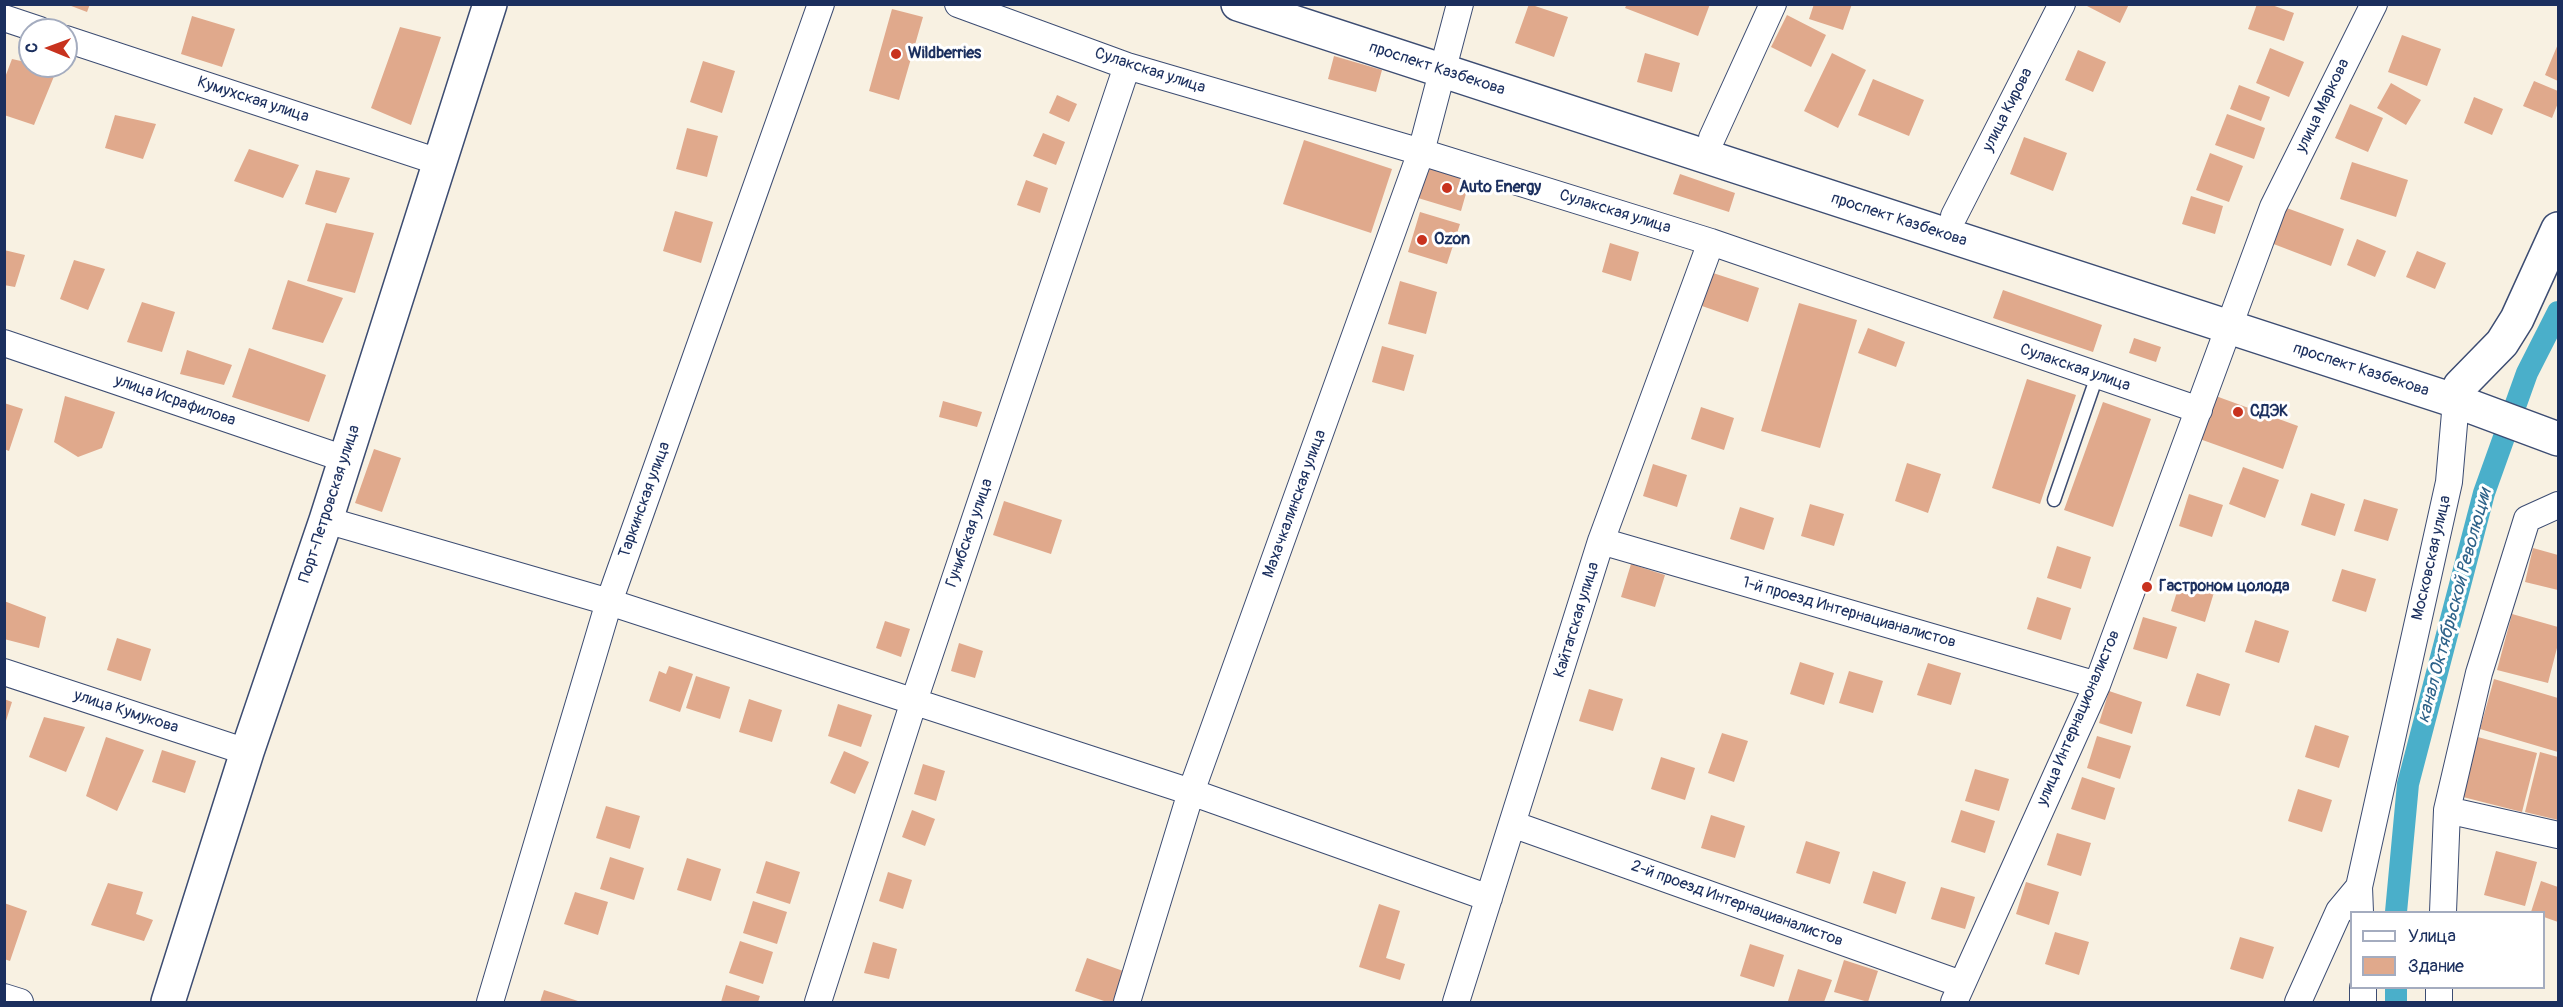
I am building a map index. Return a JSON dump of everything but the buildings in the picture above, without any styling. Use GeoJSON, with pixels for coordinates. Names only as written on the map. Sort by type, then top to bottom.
{"type":"FeatureCollection","features":[{"type":"Feature","properties":{"kind":"main road","name":"Порт-Петровская улица"},"geometry":{"type":"LineString","coordinates":[[168,1002],[247,752],[326,520],[490,4]]}},
{"type":"Feature","properties":{"kind":"main road","name":"проспект Казбекова"},"geometry":{"type":"LineString","coordinates":[[1238,4],[1712,138],[1954,216],[2232,320]]}},
{"type":"Feature","properties":{"kind":"main road","name":"проспект Казбекова"},"geometry":{"type":"LineString","coordinates":[[1293,4],[1444,62],[2458,394],[2553,428]]}},
{"type":"Feature","properties":{"kind":"main road"},"geometry":{"type":"LineString","coordinates":[[2458,394],[2502,343],[2517,319],[2559,229]]}},
{"type":"Feature","properties":{"kind":"street","name":"Таркинская улица"},"geometry":{"type":"LineString","coordinates":[[490,1002],[609,602],[821,4]]}},
{"type":"Feature","properties":{"kind":"street","name":"Сулакская улица"},"geometry":{"type":"LineString","coordinates":[[958,4],[1127,66],[1421,152],[1711,242],[2199,410]]}},
{"type":"Feature","properties":{"kind":"street","name":"Махачкалинская улица"},"geometry":{"type":"LineString","coordinates":[[1128,1002],[1191,792],[1421,152],[1460,4]]}},
{"type":"Feature","properties":{"kind":"street"},"geometry":{"type":"LineString","coordinates":[[1712,138],[1773,4]]}},
{"type":"Feature","properties":{"kind":"street","name":"улица Кирова"},"geometry":{"type":"LineString","coordinates":[[1954,216],[2062,4]]}},
{"type":"Feature","properties":{"kind":"street","name":"улица Маркова"},"geometry":{"type":"LineString","coordinates":[[2273,207],[2374,4]]}},
{"type":"Feature","properties":{"kind":"street","name":"Кумухская улица"},"geometry":{"type":"LineString","coordinates":[[78,43],[439,162]]}},
{"type":"Feature","properties":{"kind":"street","name":"Гунибская улица"},"geometry":{"type":"LineString","coordinates":[[818,1002],[914,701],[1127,66]]}},
{"type":"Feature","properties":{"kind":"street","name":"улица Интернационалистов"},"geometry":{"type":"LineString","coordinates":[[1958,993],[2097,685],[2273,207]]}},
{"type":"Feature","properties":{"kind":"street","name":"Кайтагская улица"},"geometry":{"type":"LineString","coordinates":[[1456,1002],[1601,541],[1711,242]]}},
{"type":"Feature","properties":{"kind":"street","name":"улица Исрафилова"},"geometry":{"type":"LineString","coordinates":[[4,343],[345,459]]}},
{"type":"Feature","properties":{"kind":"street","name":"Московская улица"},"geometry":{"type":"LineString","coordinates":[[2360,911],[2359,887],[2449,482],[2458,394]]}},
{"type":"Feature","properties":{"kind":"street"},"geometry":{"type":"LineString","coordinates":[[2443,911],[2447,810],[2479,673],[2527,519],[2559,505]]}},
{"type":"Feature","properties":{"kind":"street"},"geometry":{"type":"LineString","coordinates":[[2527,519],[2559,526]]}},
{"type":"Feature","properties":{"kind":"street"},"geometry":{"type":"LineString","coordinates":[[326,520],[609,602],[914,701],[1191,792],[1489,898]]}},
{"type":"Feature","properties":{"kind":"street","name":"1-й проезд Интернацианалистов"},"geometry":{"type":"LineString","coordinates":[[1601,541],[2097,685]]}},
{"type":"Feature","properties":{"kind":"street","name":"улица Кумукова"},"geometry":{"type":"LineString","coordinates":[[4,672],[247,752]]}},
{"type":"Feature","properties":{"kind":"street"},"geometry":{"type":"LineString","coordinates":[[2447,810],[2559,835]]}},
{"type":"Feature","properties":{"kind":"street","name":"2-й проезд Интернацианалистов"},"geometry":{"type":"LineString","coordinates":[[1512,824],[1958,993]]}},
{"type":"Feature","properties":{"kind":"street"},"geometry":{"type":"LineString","coordinates":[[2298,1002],[2339,911],[2359,887]]}},
{"type":"Feature","properties":{"kind":"street"},"geometry":{"type":"LineString","coordinates":[[4,997],[20,1002]]}},
{"type":"Feature","properties":{"kind":"lane"},"geometry":{"type":"LineString","coordinates":[[2054,500],[2097,376]]}},
{"type":"Feature","properties":{"kind":"waterway","name":"канал Октябрьской Революции"},"geometry":{"type":"LineString","coordinates":[[2396,911],[2408,784],[2484,493],[2527,373],[2558,312]]}},
{"type":"Feature","properties":{"kind":"waterway","name":"канал Октябрьской Революции"},"geometry":{"type":"LineString","coordinates":[[2396,989],[2396,1002]]}},
{"type":"Feature","properties":{"kind":"place","name":"Wildberries"},"geometry":{"type":"Point","coordinates":[896,54]}},
{"type":"Feature","properties":{"kind":"place","name":"Auto Energy"},"geometry":{"type":"Point","coordinates":[1447,188]}},
{"type":"Feature","properties":{"kind":"place","name":"Ozon"},"geometry":{"type":"Point","coordinates":[1422,240]}},
{"type":"Feature","properties":{"kind":"place","name":"СДЭК"},"geometry":{"type":"Point","coordinates":[2238,412]}},
{"type":"Feature","properties":{"kind":"place","name":"Гастроном цолода"},"geometry":{"type":"Point","coordinates":[2147,587]}}]}
